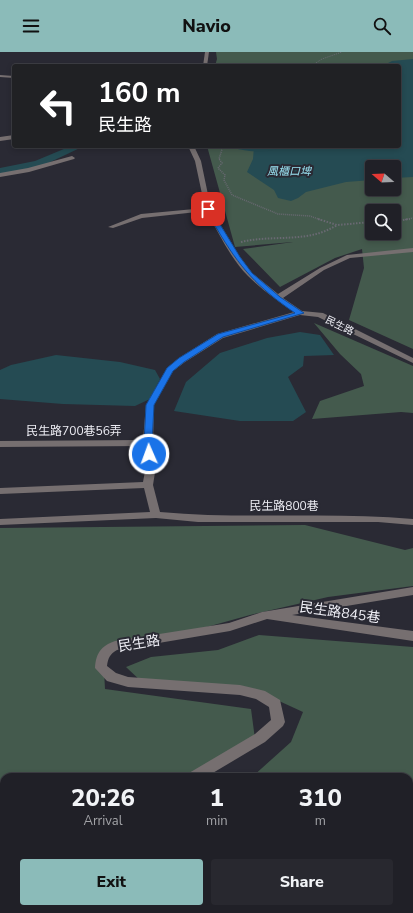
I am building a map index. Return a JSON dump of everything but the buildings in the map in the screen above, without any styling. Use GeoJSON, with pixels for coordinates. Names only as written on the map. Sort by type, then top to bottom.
{"type":"FeatureCollection","features":[{"type":"Feature","properties":{"kind":"street"},"geometry":{"type":"LineString","coordinates":[[205,64],[207,52]]}},
{"type":"Feature","properties":{"kind":"street"},"geometry":{"type":"LineString","coordinates":[[0,76],[12,77]]}},
{"type":"Feature","properties":{"kind":"street"},"geometry":{"type":"LineString","coordinates":[[0,139],[12,137]]}},
{"type":"Feature","properties":{"kind":"street","name":"民生路"},"geometry":{"type":"LineString","coordinates":[[192,148],[198,161],[208,209],[228,244],[250,274],[278,298],[300,313],[320,315],[413,360]]}},
{"type":"Feature","properties":{"kind":"street"},"geometry":{"type":"LineString","coordinates":[[0,175],[29,170],[72,158]]}},
{"type":"Feature","properties":{"kind":"street"},"geometry":{"type":"LineString","coordinates":[[112,227],[141,216],[208,209]]}},
{"type":"Feature","properties":{"kind":"street"},"geometry":{"type":"LineString","coordinates":[[278,298],[322,269],[349,256],[413,250]]}},
{"type":"Feature","properties":{"kind":"street"},"geometry":{"type":"LineString","coordinates":[[156,515],[148,486],[151,466],[148,443],[150,405],[170,370],[182,360],[220,336],[300,313]]}},
{"type":"Feature","properties":{"kind":"street","name":"民生路700巷56弄"},"geometry":{"type":"LineString","coordinates":[[0,444],[148,443]]}},
{"type":"Feature","properties":{"kind":"street"},"geometry":{"type":"LineString","coordinates":[[0,491],[148,486]]}},
{"type":"Feature","properties":{"kind":"street","name":"民生路800巷"},"geometry":{"type":"LineString","coordinates":[[0,522],[156,515],[198,519],[378,519],[413,522]]}},
{"type":"Feature","properties":{"kind":"street","name":"民生路"},"geometry":{"type":"LineString","coordinates":[[200,773],[266,732],[278,722],[275,704],[260,695],[240,690],[128,682],[112,677],[101,668],[102,658],[107,650],[115,646],[230,627],[262,616],[413,591]]}},
{"type":"Feature","properties":{"kind":"street","name":"民生路845巷"},"geometry":{"type":"LineString","coordinates":[[262,616],[413,636]]}},
{"type":"Feature","properties":{"kind":"path"},"geometry":{"type":"LineString","coordinates":[[314,64],[322,59],[342,52]]}},
{"type":"Feature","properties":{"kind":"path"},"geometry":{"type":"LineString","coordinates":[[223,148],[220,159],[222,163],[218,168],[225,175],[224,180],[232,195],[278,214],[310,216],[337,225],[365,223]]}},
{"type":"Feature","properties":{"kind":"path"},"geometry":{"type":"LineString","coordinates":[[401,219],[413,218]]}},
{"type":"Feature","properties":{"kind":"path"},"geometry":{"type":"LineString","coordinates":[[228,244],[263,238],[307,238],[328,232],[337,225]]}},
{"type":"Feature","properties":{"kind":"green space"},"geometry":{"type":"Polygon","coordinates":[[[216,52],[413,52],[413,349],[349,320],[364,268],[362,249],[335,258],[280,287],[243,249],[293,242],[235,247],[208,148],[401,148],[401,64],[216,64],[217,59],[216,52]]]}},
{"type":"Feature","properties":{"kind":"green space"},"geometry":{"type":"Polygon","coordinates":[[[314,323],[413,366],[413,413],[401,412],[312,419],[320,401],[364,386],[361,374],[340,354],[314,323]]]}},
{"type":"Feature","properties":{"kind":"green space"},"geometry":{"type":"Polygon","coordinates":[[[305,525],[405,550],[413,548],[413,586],[328,597],[250,615],[185,633],[103,651],[105,689],[251,709],[255,739],[210,773],[0,773],[0,528],[305,525]]]}},
{"type":"Feature","properties":{"kind":"green space"},"geometry":{"type":"Polygon","coordinates":[[[259,635],[413,647],[413,773],[256,773],[291,742],[303,712],[266,695],[143,683],[126,667],[151,657],[218,650],[259,635]]]}},
{"type":"Feature","properties":{"kind":"water","name":"風櫃口埤"},"geometry":{"type":"Polygon","coordinates":[[[413,59],[413,177],[401,178],[401,160],[365,160],[365,181],[346,182],[306,192],[291,201],[278,198],[274,190],[247,172],[253,159],[254,148],[401,148],[401,64],[386,64],[392,61],[413,59]]]}},
{"type":"Feature","properties":{"kind":"water"},"geometry":{"type":"Polygon","coordinates":[[[300,332],[320,335],[334,355],[304,356],[303,366],[288,377],[306,412],[293,421],[240,421],[174,411],[186,382],[220,353],[267,338],[300,332]]]}},
{"type":"Feature","properties":{"kind":"water"},"geometry":{"type":"Polygon","coordinates":[[[56,355],[120,362],[155,370],[160,379],[150,399],[135,406],[63,404],[0,399],[0,370],[11,365],[56,355]]]}},
{"type":"Feature","properties":{"kind":"waterway"},"geometry":{"type":"LineString","coordinates":[[0,171],[38,164],[74,148]]}},
{"type":"Feature","properties":{"kind":"waterway"},"geometry":{"type":"LineString","coordinates":[[248,148],[261,148]]}},
{"type":"Feature","properties":{"kind":"route"},"geometry":{"type":"LineString","coordinates":[[149,454],[148,443],[150,405],[170,370],[182,360],[220,336],[300,313],[278,298],[250,274],[237,258],[208,209]]}}]}
